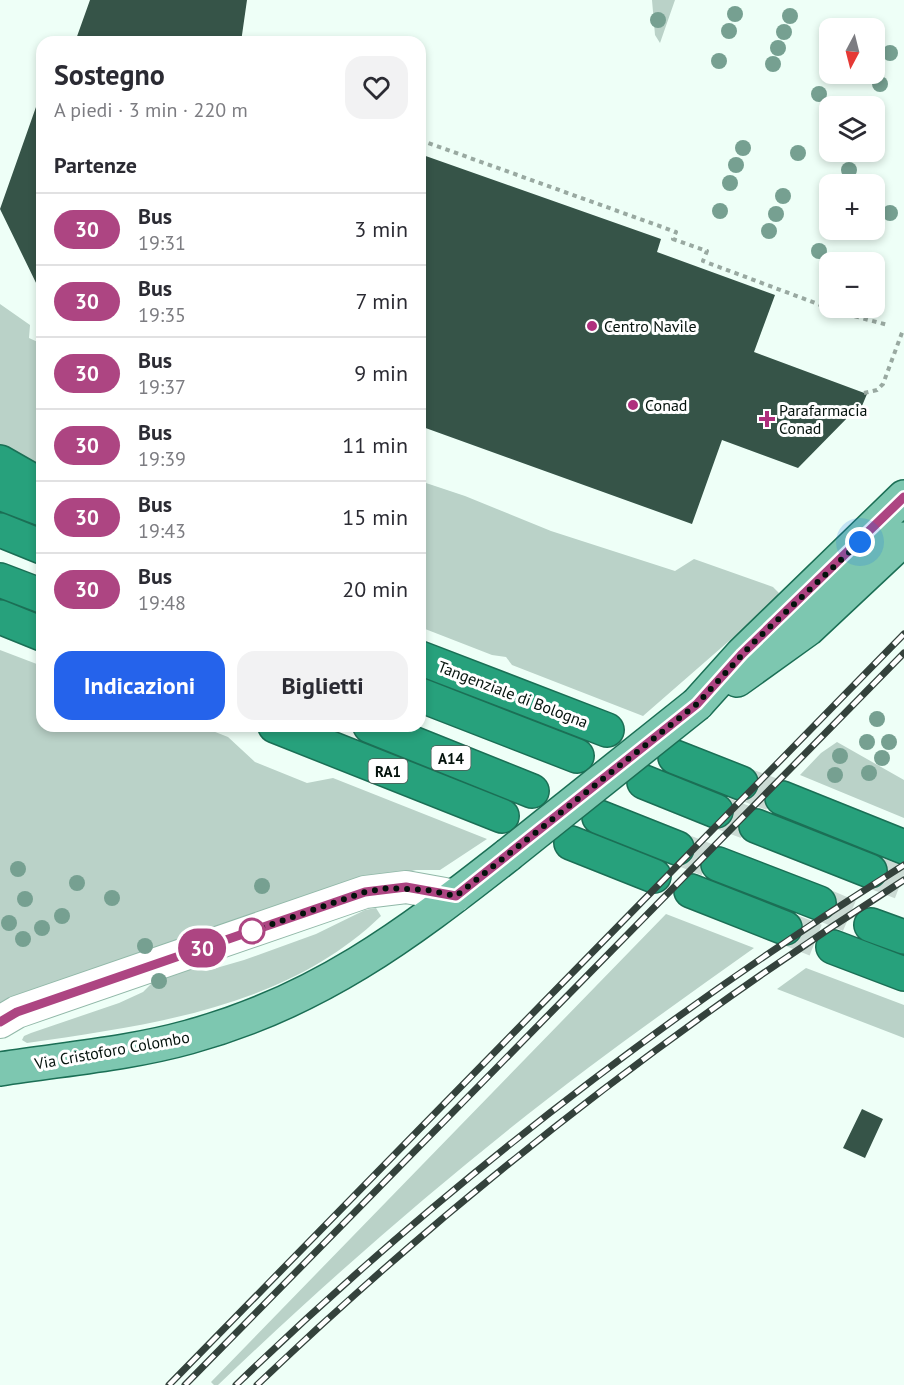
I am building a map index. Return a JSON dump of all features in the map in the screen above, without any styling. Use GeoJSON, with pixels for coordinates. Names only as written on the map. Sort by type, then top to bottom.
{"type":"FeatureCollection","features":[{"type":"Feature","properties":{"kind":"highway"},"geometry":{"type":"LineString","coordinates":[[0,462],[36,483]]}},
{"type":"Feature","properties":{"kind":"highway"},"geometry":{"type":"LineString","coordinates":[[0,493],[36,507]]}},
{"type":"Feature","properties":{"kind":"highway"},"geometry":{"type":"LineString","coordinates":[[0,530],[36,545]]}},
{"type":"Feature","properties":{"kind":"highway"},"geometry":{"type":"LineString","coordinates":[[0,579],[36,594]]}},
{"type":"Feature","properties":{"kind":"highway"},"geometry":{"type":"LineString","coordinates":[[0,617],[36,632]]}},
{"type":"Feature","properties":{"kind":"highway"},"geometry":{"type":"LineString","coordinates":[[0,626],[36,639]]}},
{"type":"Feature","properties":{"kind":"highway","name":"Tangenziale di Bologna"},"geometry":{"type":"LineString","coordinates":[[426,660],[607,730]]}},
{"type":"Feature","properties":{"kind":"highway"},"geometry":{"type":"LineString","coordinates":[[426,697],[577,756]]}},
{"type":"Feature","properties":{"kind":"highway","name":"RA1"},"geometry":{"type":"LineString","coordinates":[[290,732],[502,816]]}},
{"type":"Feature","properties":{"kind":"highway","name":"A14"},"geometry":{"type":"LineString","coordinates":[[385,732],[532,791]]}},
{"type":"Feature","properties":{"kind":"highway"},"geometry":{"type":"LineString","coordinates":[[675,757],[741,783]]}},
{"type":"Feature","properties":{"kind":"highway"},"geometry":{"type":"LineString","coordinates":[[644,782],[716,811]]}},
{"type":"Feature","properties":{"kind":"highway"},"geometry":{"type":"LineString","coordinates":[[782,798],[904,847]]}},
{"type":"Feature","properties":{"kind":"highway"},"geometry":{"type":"LineString","coordinates":[[599,817],[677,848]]}},
{"type":"Feature","properties":{"kind":"highway"},"geometry":{"type":"LineString","coordinates":[[756,826],[870,871]]}},
{"type":"Feature","properties":{"kind":"highway"},"geometry":{"type":"LineString","coordinates":[[571,843],[654,876]]}},
{"type":"Feature","properties":{"kind":"highway"},"geometry":{"type":"LineString","coordinates":[[718,864],[819,903]]}},
{"type":"Feature","properties":{"kind":"highway"},"geometry":{"type":"LineString","coordinates":[[691,891],[785,928]]}},
{"type":"Feature","properties":{"kind":"highway"},"geometry":{"type":"LineString","coordinates":[[871,925],[904,937]]}},
{"type":"Feature","properties":{"kind":"highway"},"geometry":{"type":"LineString","coordinates":[[833,947],[904,974]]}},
{"type":"Feature","properties":{"kind":"main road","name":"Via Cristoforo Colombo"},"geometry":{"type":"LineString","coordinates":[[697,704],[742,654],[904,497]]}},
{"type":"Feature","properties":{"kind":"main road","name":"Via Cristoforo Colombo"},"geometry":{"type":"LineString","coordinates":[[0,1069],[166,1043],[262,1013],[351,969],[413,929],[697,704],[757,667],[808,629],[904,539]]}},
{"type":"Feature","properties":{"kind":"lane"},"geometry":{"type":"LineString","coordinates":[[0,1022],[17,1012],[365,892],[406,887],[456,896]]}},
{"type":"Feature","properties":{"kind":"path"},"geometry":{"type":"LineString","coordinates":[[426,142],[676,232],[674,238],[707,250],[703,261],[819,304]]}},
{"type":"Feature","properties":{"kind":"path"},"geometry":{"type":"LineString","coordinates":[[861,318],[888,325]]}},
{"type":"Feature","properties":{"kind":"path"},"geometry":{"type":"LineString","coordinates":[[864,393],[877,390],[883,384],[903,330]]}},
{"type":"Feature","properties":{"kind":"green space"},"geometry":{"type":"Polygon","coordinates":[[[652,0],[675,0],[660,43],[655,35],[652,0]]]}},
{"type":"Feature","properties":{"kind":"green space"},"geometry":{"type":"Polygon","coordinates":[[[0,304],[30,325],[29,338],[36,341],[36,470],[0,450],[0,304]]]}},
{"type":"Feature","properties":{"kind":"green space"},"geometry":{"type":"Polygon","coordinates":[[[426,483],[465,496],[551,531],[675,571],[694,559],[773,587],[779,593],[776,600],[643,716],[512,665],[506,657],[492,655],[426,629],[426,483]]]}},
{"type":"Feature","properties":{"kind":"green space"},"geometry":{"type":"Polygon","coordinates":[[[0,650],[36,664],[36,732],[215,732],[228,737],[255,762],[307,783],[333,778],[487,839],[440,870],[416,870],[376,879],[25,992],[0,1006],[0,650]]]}},
{"type":"Feature","properties":{"kind":"green space"},"geometry":{"type":"Polygon","coordinates":[[[837,742],[904,780],[904,818],[800,775],[821,753],[837,742]]]}},
{"type":"Feature","properties":{"kind":"green space"},"geometry":{"type":"Polygon","coordinates":[[[376,908],[381,916],[344,947],[303,972],[260,991],[215,1007],[169,1019],[27,1043],[22,1040],[24,1036],[31,1033],[119,1003],[143,992],[154,981],[189,967],[206,971],[244,960],[316,934],[365,910],[376,908]]]}},
{"type":"Feature","properties":{"kind":"green space"},"geometry":{"type":"Polygon","coordinates":[[[666,914],[754,948],[588,1068],[445,1181],[352,1261],[218,1385],[214,1385],[211,1382],[666,914]]]}},
{"type":"Feature","properties":{"kind":"green space"},"geometry":{"type":"Polygon","coordinates":[[[806,968],[904,1005],[904,1038],[777,989],[806,968]]]}},
{"type":"Feature","properties":{"kind":"building"},"geometry":{"type":"Polygon","coordinates":[[[90,0],[247,0],[242,36],[77,36],[90,0]]]}},
{"type":"Feature","properties":{"kind":"building"},"geometry":{"type":"Polygon","coordinates":[[[36,107],[36,283],[0,209],[36,107]]]}},
{"type":"Feature","properties":{"kind":"building","name":"Centro Navile"},"geometry":{"type":"Polygon","coordinates":[[[426,156],[661,239],[657,252],[775,295],[754,352],[867,394],[859,413],[854,411],[798,468],[722,440],[692,524],[426,428],[426,156]]]}},
{"type":"Feature","properties":{"kind":"building"},"geometry":{"type":"Polygon","coordinates":[[[862,1109],[883,1119],[865,1158],[843,1148],[862,1109]]]}},
{"type":"Feature","properties":{"kind":"tunnel"},"geometry":{"type":"LineString","coordinates":[[741,783],[782,798]]}},
{"type":"Feature","properties":{"kind":"tunnel"},"geometry":{"type":"LineString","coordinates":[[716,811],[756,826]]}},
{"type":"Feature","properties":{"kind":"tunnel"},"geometry":{"type":"LineString","coordinates":[[677,848],[718,864]]}},
{"type":"Feature","properties":{"kind":"tunnel"},"geometry":{"type":"LineString","coordinates":[[870,871],[904,884]]}},
{"type":"Feature","properties":{"kind":"tunnel"},"geometry":{"type":"LineString","coordinates":[[819,903],[871,925]]}},
{"type":"Feature","properties":{"kind":"tunnel"},"geometry":{"type":"LineString","coordinates":[[785,928],[833,947]]}},
{"type":"Feature","properties":{"kind":"railway"},"geometry":{"type":"LineString","coordinates":[[169,1385],[904,634]]}},
{"type":"Feature","properties":{"kind":"railway"},"geometry":{"type":"LineString","coordinates":[[185,1385],[904,653]]}},
{"type":"Feature","properties":{"kind":"railway"},"geometry":{"type":"LineString","coordinates":[[236,1385],[392,1242],[556,1108],[727,982],[904,865]]}},
{"type":"Feature","properties":{"kind":"railway"},"geometry":{"type":"LineString","coordinates":[[257,1385],[409,1247],[568,1117],[733,994],[904,880]]}},
{"type":"Feature","properties":{"kind":"bus line","name":"30"},"geometry":{"type":"LineString","coordinates":[[0,1022],[17,1012],[365,892],[406,887],[456,896],[697,704],[761,635],[860,542],[904,497]]}},
{"type":"Feature","properties":{"kind":"place","name":"Centro Navile"},"geometry":{"type":"Point","coordinates":[592,326]}},
{"type":"Feature","properties":{"kind":"place","name":"Conad"},"geometry":{"type":"Point","coordinates":[633,405]}},
{"type":"Feature","properties":{"kind":"place","name":"Parafarmacia Conad"},"geometry":{"type":"Point","coordinates":[767,419]}},
{"type":"Feature","properties":{"kind":"route"},"geometry":{"type":"LineString","coordinates":[[252,931],[365,892],[388,888],[406,887],[456,896],[697,704],[752,644],[860,542]]}}]}
